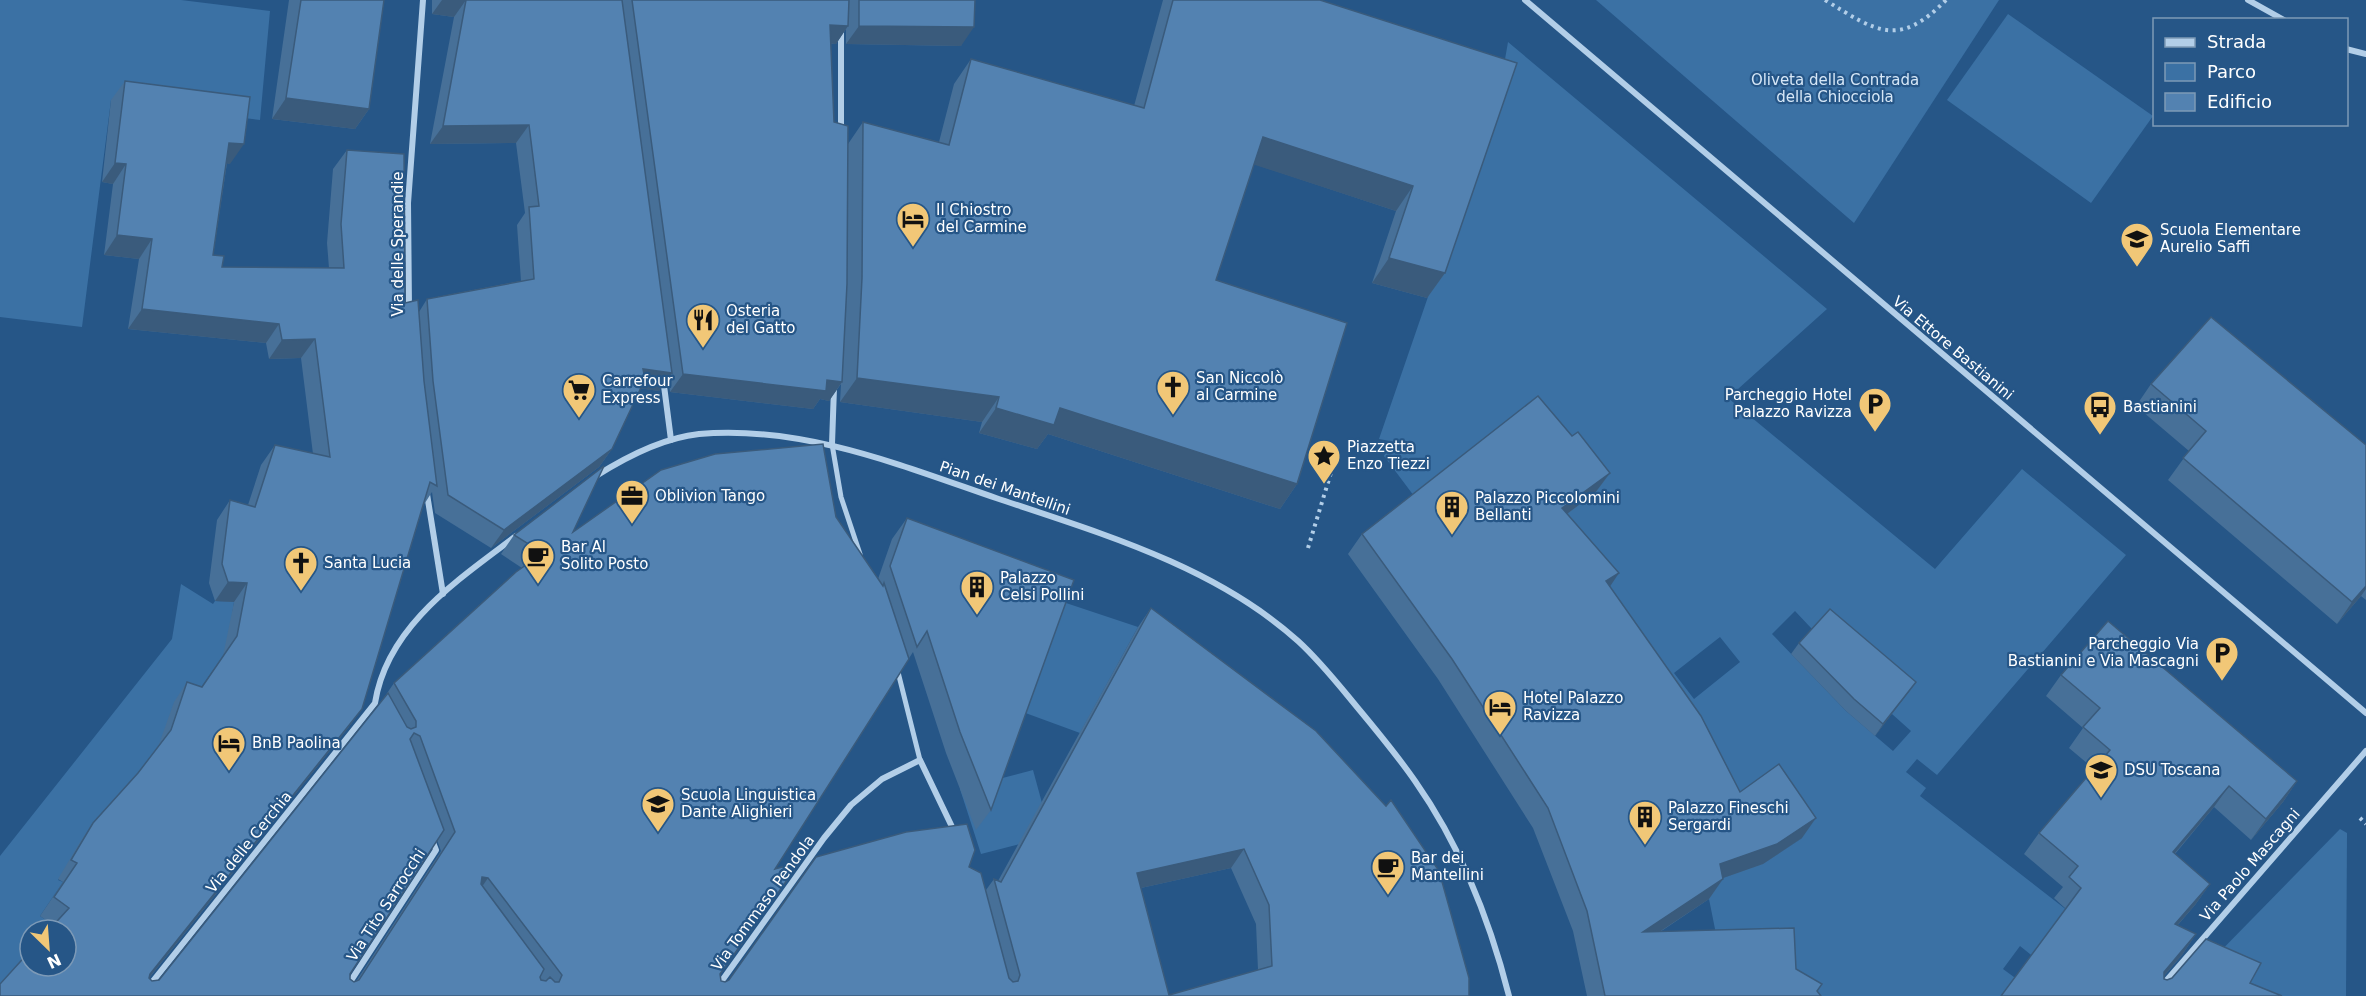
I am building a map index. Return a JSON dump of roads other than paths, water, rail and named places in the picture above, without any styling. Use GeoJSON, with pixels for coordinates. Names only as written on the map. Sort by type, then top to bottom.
{"type":"FeatureCollection","features":[{"type":"Feature","properties":{"kind":"street","name":"Via delle Sperandie"},"geometry":{"type":"LineString","coordinates":[[410,321],[408,203],[423,0]]}},
{"type":"Feature","properties":{"kind":"street","name":"Via Ettore Bastianini"},"geometry":{"type":"LineString","coordinates":[[1525,0],[2366,713]]}},
{"type":"Feature","properties":{"kind":"street"},"geometry":{"type":"LineString","coordinates":[[2248,0],[2280,18]]}},
{"type":"Feature","properties":{"kind":"street"},"geometry":{"type":"LineString","coordinates":[[841,23],[841,138]]}},
{"type":"Feature","properties":{"kind":"street"},"geometry":{"type":"LineString","coordinates":[[2348,50],[2366,54]]}},
{"type":"Feature","properties":{"kind":"street"},"geometry":{"type":"LineString","coordinates":[[662,370],[671,440]]}},
{"type":"Feature","properties":{"kind":"street"},"geometry":{"type":"LineString","coordinates":[[835,381],[832,444],[841,497],[863,565]]}},
{"type":"Feature","properties":{"kind":"street","name":"Pian dei Mantellini"},"geometry":{"type":"LineString","coordinates":[[589,481],[614,464],[671,440],[716,433],[832,444],[978,491],[1123,543],[1250,603],[1280,625],[1317,660],[1395,753],[1417,784],[1462,864],[1500,959],[1509,996]]}},
{"type":"Feature","properties":{"kind":"street"},"geometry":{"type":"LineString","coordinates":[[426,490],[443,594]]}},
{"type":"Feature","properties":{"kind":"street"},"geometry":{"type":"LineString","coordinates":[[381,713],[375,703],[381,678],[398,643],[421,614],[443,594],[522,531]]}},
{"type":"Feature","properties":{"kind":"street"},"geometry":{"type":"LineString","coordinates":[[893,656],[904,689],[920,760],[959,843]]}},
{"type":"Feature","properties":{"kind":"street","name":"Via delle Cerchia"},"geometry":{"type":"LineString","coordinates":[[141,996],[375,703]]}},
{"type":"Feature","properties":{"kind":"street","name":"Via Paolo Mascagni"},"geometry":{"type":"LineString","coordinates":[[2153,996],[2366,751]]}},
{"type":"Feature","properties":{"kind":"street","name":"Via Tommaso Pendola"},"geometry":{"type":"LineString","coordinates":[[711,996],[824,837],[851,805],[882,779],[920,760]]}},
{"type":"Feature","properties":{"kind":"street","name":"Via Tito Sarrocchi"},"geometry":{"type":"LineString","coordinates":[[341,996],[436,850],[429,829]]}},
{"type":"Feature","properties":{"kind":"place","name":"Il Chiostro del Carmine"},"geometry":{"type":"Point","coordinates":[913,248]}},
{"type":"Feature","properties":{"kind":"place","name":"Scuola Elementare Aurelio Saffi"},"geometry":{"type":"Point","coordinates":[2137,268]}},
{"type":"Feature","properties":{"kind":"place","name":"Osteria del Gatto"},"geometry":{"type":"Point","coordinates":[703,349]}},
{"type":"Feature","properties":{"kind":"place","name":"San Niccolò al Carmine"},"geometry":{"type":"Point","coordinates":[1173,416]}},
{"type":"Feature","properties":{"kind":"place","name":"Carrefour Express"},"geometry":{"type":"Point","coordinates":[579,419]}},
{"type":"Feature","properties":{"kind":"place","name":"Parcheggio Hotel Palazzo Ravizza"},"geometry":{"type":"Point","coordinates":[1875,433]}},
{"type":"Feature","properties":{"kind":"place","name":"Bastianini"},"geometry":{"type":"Point","coordinates":[2100,436]}},
{"type":"Feature","properties":{"kind":"place","name":"Piazzetta Enzo Tiezzi"},"geometry":{"type":"Point","coordinates":[1324,485]}},
{"type":"Feature","properties":{"kind":"place","name":"Oblivion Tango"},"geometry":{"type":"Point","coordinates":[632,525]}},
{"type":"Feature","properties":{"kind":"place","name":"Palazzo Piccolomini Bellanti"},"geometry":{"type":"Point","coordinates":[1452,536]}},
{"type":"Feature","properties":{"kind":"place","name":"Bar Al Solito Posto"},"geometry":{"type":"Point","coordinates":[538,585]}},
{"type":"Feature","properties":{"kind":"place","name":"Santa Lucia"},"geometry":{"type":"Point","coordinates":[301,592]}},
{"type":"Feature","properties":{"kind":"place","name":"Palazzo Celsi Pollini"},"geometry":{"type":"Point","coordinates":[977,616]}},
{"type":"Feature","properties":{"kind":"place","name":"Parcheggio Via Bastianini e Via Mascagni"},"geometry":{"type":"Point","coordinates":[2222,682]}},
{"type":"Feature","properties":{"kind":"place","name":"Hotel Palazzo Ravizza"},"geometry":{"type":"Point","coordinates":[1500,736]}},
{"type":"Feature","properties":{"kind":"place","name":"BnB Paolina"},"geometry":{"type":"Point","coordinates":[229,772]}},
{"type":"Feature","properties":{"kind":"place","name":"DSU Toscana"},"geometry":{"type":"Point","coordinates":[2101,799]}},
{"type":"Feature","properties":{"kind":"place","name":"Scuola Linguistica Dante Alighieri"},"geometry":{"type":"Point","coordinates":[658,833]}},
{"type":"Feature","properties":{"kind":"place","name":"Palazzo Fineschi Sergardi"},"geometry":{"type":"Point","coordinates":[1645,846]}},
{"type":"Feature","properties":{"kind":"place","name":"Bar dei Mantellini"},"geometry":{"type":"Point","coordinates":[1388,896]}},
{"type":"Feature","properties":{"kind":"park label","name":"Oliveta della Contrada della Chiocciola"},"geometry":{"type":"Point","coordinates":[1835,88]}}]}
